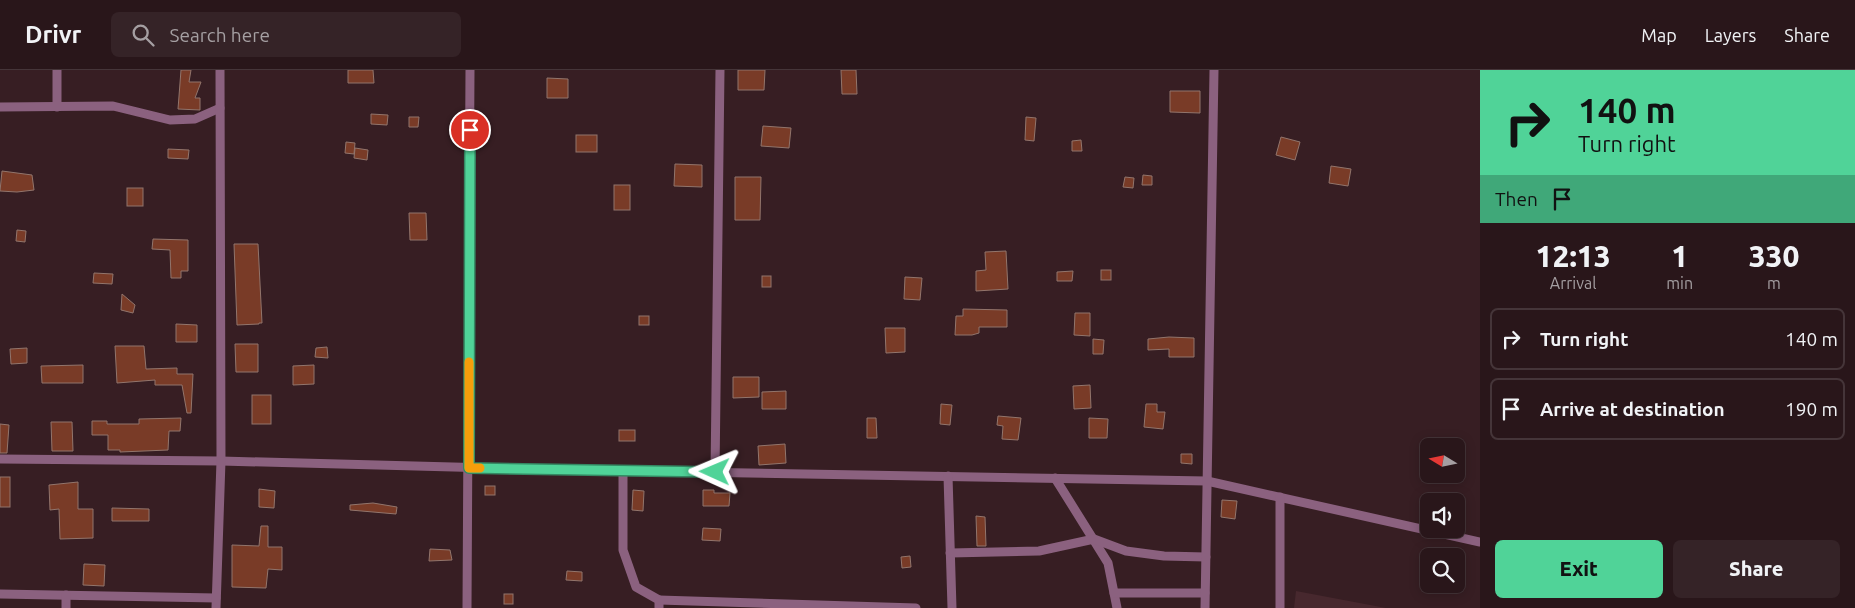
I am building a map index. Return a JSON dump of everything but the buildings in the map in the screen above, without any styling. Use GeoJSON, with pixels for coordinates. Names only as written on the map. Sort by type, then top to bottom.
{"type":"FeatureCollection","features":[{"type":"Feature","properties":{"kind":"street"},"geometry":{"type":"LineString","coordinates":[[57,70],[57,108]]}},
{"type":"Feature","properties":{"kind":"street"},"geometry":{"type":"LineString","coordinates":[[0,594],[66,595],[216,603],[221,461],[220,70]]}},
{"type":"Feature","properties":{"kind":"street"},"geometry":{"type":"LineString","coordinates":[[467,608],[470,70]]}},
{"type":"Feature","properties":{"kind":"street"},"geometry":{"type":"LineString","coordinates":[[715,472],[720,70]]}},
{"type":"Feature","properties":{"kind":"street"},"geometry":{"type":"LineString","coordinates":[[1205,608],[1214,70]]}},
{"type":"Feature","properties":{"kind":"street"},"geometry":{"type":"LineString","coordinates":[[0,107],[57,108],[113,106],[170,120],[195,118],[220,108]]}},
{"type":"Feature","properties":{"kind":"street"},"geometry":{"type":"LineString","coordinates":[[0,459],[221,461],[469,468],[1207,481],[1480,542]]}},
{"type":"Feature","properties":{"kind":"street"},"geometry":{"type":"LineString","coordinates":[[623,471],[623,550],[636,587],[659,604],[916,608]]}},
{"type":"Feature","properties":{"kind":"street"},"geometry":{"type":"LineString","coordinates":[[948,476],[952,608]]}},
{"type":"Feature","properties":{"kind":"street"},"geometry":{"type":"LineString","coordinates":[[1056,478],[1108,563],[1117,608]]}},
{"type":"Feature","properties":{"kind":"street"},"geometry":{"type":"LineString","coordinates":[[1280,497],[1280,608]]}},
{"type":"Feature","properties":{"kind":"street"},"geometry":{"type":"LineString","coordinates":[[950,553],[1039,551],[1094,539],[1126,551],[1164,556],[1206,557]]}},
{"type":"Feature","properties":{"kind":"street"},"geometry":{"type":"LineString","coordinates":[[1114,593],[1205,593]]}},
{"type":"Feature","properties":{"kind":"street"},"geometry":{"type":"LineString","coordinates":[[66,595],[66,608]]}},
{"type":"Feature","properties":{"kind":"shaded area"},"geometry":{"type":"Polygon","coordinates":[[[1296,591],[1386,608],[1294,608],[1296,591]]]}},
{"type":"Feature","properties":{"kind":"slow traffic"},"geometry":{"type":"LineString","coordinates":[[469,362],[469,468],[480,468]]}},
{"type":"Feature","properties":{"kind":"route"},"geometry":{"type":"LineString","coordinates":[[470,130],[469,468],[715,472]]}}]}
